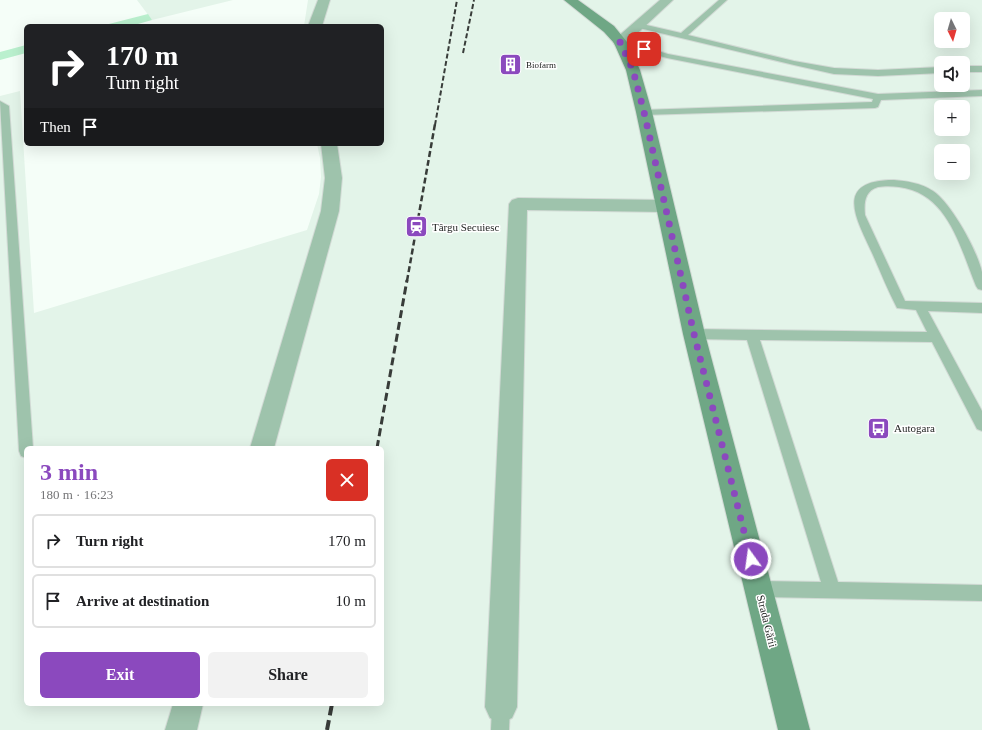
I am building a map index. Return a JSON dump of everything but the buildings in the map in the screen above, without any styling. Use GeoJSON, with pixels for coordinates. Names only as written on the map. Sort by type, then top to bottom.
{"type":"FeatureCollection","features":[{"type":"Feature","properties":{"kind":"main road","name":"Strada Gării"},"geometry":{"type":"LineString","coordinates":[[570,0],[599,20],[609,29],[620,42],[633,70],[644,112],[694,334],[794,730]]}},
{"type":"Feature","properties":{"kind":"street"},"geometry":{"type":"LineString","coordinates":[[316,24],[324,0]]}},
{"type":"Feature","properties":{"kind":"street"},"geometry":{"type":"LineString","coordinates":[[620,42],[667,0]]}},
{"type":"Feature","properties":{"kind":"street"},"geometry":{"type":"LineString","coordinates":[[263,446],[330,211],[333,193],[334,166],[329,146]]}},
{"type":"Feature","properties":{"kind":"street"},"geometry":{"type":"LineString","coordinates":[[501,707],[518,204],[664,206]]}},
{"type":"Feature","properties":{"kind":"street"},"geometry":{"type":"LineString","coordinates":[[181,730],[187,706]]}},
{"type":"Feature","properties":{"kind":"lane"},"geometry":{"type":"LineString","coordinates":[[682,36],[723,0]]}},
{"type":"Feature","properties":{"kind":"lane"},"geometry":{"type":"LineString","coordinates":[[638,25],[794,63],[834,71],[878,73],[934,70]]}},
{"type":"Feature","properties":{"kind":"lane"},"geometry":{"type":"LineString","coordinates":[[620,42],[667,56],[878,97],[982,93]]}},
{"type":"Feature","properties":{"kind":"lane"},"geometry":{"type":"LineString","coordinates":[[970,70],[982,69]]}},
{"type":"Feature","properties":{"kind":"lane"},"geometry":{"type":"LineString","coordinates":[[644,112],[875,105],[878,97]]}},
{"type":"Feature","properties":{"kind":"lane"},"geometry":{"type":"LineString","coordinates":[[0,104],[5,106],[26,446]]}},
{"type":"Feature","properties":{"kind":"lane"},"geometry":{"type":"LineString","coordinates":[[982,286],[954,222],[943,204],[935,196],[917,186],[902,183],[873,185],[865,189],[858,204],[860,215],[901,305],[982,308]]}},
{"type":"Feature","properties":{"kind":"lane"},"geometry":{"type":"LineString","coordinates":[[919,305],[982,425]]}},
{"type":"Feature","properties":{"kind":"lane"},"geometry":{"type":"LineString","coordinates":[[694,334],[936,337]]}},
{"type":"Feature","properties":{"kind":"lane"},"geometry":{"type":"LineString","coordinates":[[752,335],[832,590]]}},
{"type":"Feature","properties":{"kind":"lane"},"geometry":{"type":"LineString","coordinates":[[758,589],[982,593]]}},
{"type":"Feature","properties":{"kind":"lane"},"geometry":{"type":"LineString","coordinates":[[500,730],[501,707]]}},
{"type":"Feature","properties":{"kind":"shaded area"},"geometry":{"type":"Polygon","coordinates":[[[137,0],[233,0],[152,20],[137,0]]]}},
{"type":"Feature","properties":{"kind":"shaded area"},"geometry":{"type":"Polygon","coordinates":[[[308,0],[982,0],[982,730],[0,730],[0,96],[20,91],[34,313],[307,230],[319,194],[321,177],[317,146],[384,146],[384,24],[304,24],[308,0]]]}},
{"type":"Feature","properties":{"kind":"green space"},"geometry":{"type":"Polygon","coordinates":[[[148,14],[152,20],[138,24],[109,24],[148,14]]]}},
{"type":"Feature","properties":{"kind":"green space"},"geometry":{"type":"Polygon","coordinates":[[[24,46],[24,54],[0,60],[0,52],[24,46]]]}},
{"type":"Feature","properties":{"kind":"railway"},"geometry":{"type":"LineString","coordinates":[[435,125],[457,0]]}},
{"type":"Feature","properties":{"kind":"railway"},"geometry":{"type":"LineString","coordinates":[[463,53],[474,0]]}},
{"type":"Feature","properties":{"kind":"railway"},"geometry":{"type":"LineString","coordinates":[[407,281],[435,124]]}},
{"type":"Feature","properties":{"kind":"railway"},"geometry":{"type":"LineString","coordinates":[[377,446],[407,280]]}},
{"type":"Feature","properties":{"kind":"railway"},"geometry":{"type":"LineString","coordinates":[[327,730],[332,706]]}},
{"type":"Feature","properties":{"kind":"place","name":"Biofarm"},"geometry":{"type":"Point","coordinates":[511,65]}},
{"type":"Feature","properties":{"kind":"place","name":"Târgu Secuiesc"},"geometry":{"type":"Point","coordinates":[416,227]}},
{"type":"Feature","properties":{"kind":"place","name":"Autogara"},"geometry":{"type":"Point","coordinates":[878,428]}},
{"type":"Feature","properties":{"kind":"route"},"geometry":{"type":"LineString","coordinates":[[644,49],[620,42],[633,70],[644,112],[694,334],[751,559]]}}]}
